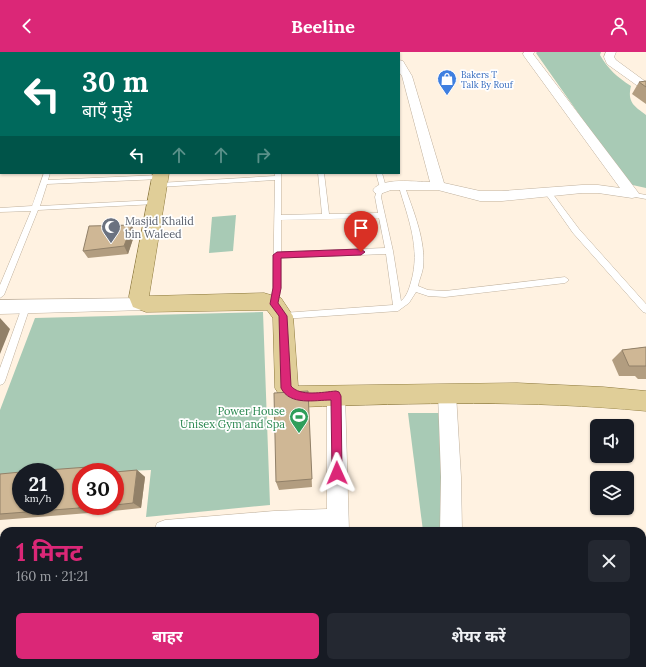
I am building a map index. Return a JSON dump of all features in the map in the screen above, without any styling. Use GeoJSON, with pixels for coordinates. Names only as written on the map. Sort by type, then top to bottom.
{"type":"FeatureCollection","features":[{"type":"Feature","properties":{"kind":"main road"},"geometry":{"type":"LineString","coordinates":[[159,184],[139,297],[140,301],[146,304],[258,301],[278,310],[286,388],[292,394],[301,397],[531,393],[607,396],[646,401]]}},
{"type":"Feature","properties":{"kind":"street"},"geometry":{"type":"LineString","coordinates":[[530,52],[528,54],[632,194]]}},
{"type":"Feature","properties":{"kind":"street"},"geometry":{"type":"LineString","coordinates":[[611,52],[609,57],[611,62],[646,87]]}},
{"type":"Feature","properties":{"kind":"street"},"geometry":{"type":"LineString","coordinates":[[400,65],[407,76],[416,104],[438,186]]}},
{"type":"Feature","properties":{"kind":"street"},"geometry":{"type":"LineString","coordinates":[[382,188],[438,186],[480,196],[502,196],[548,191],[598,189],[632,194]]}},
{"type":"Feature","properties":{"kind":"street"},"geometry":{"type":"LineString","coordinates":[[0,307],[146,304]]}},
{"type":"Feature","properties":{"kind":"street"},"geometry":{"type":"LineString","coordinates":[[447,394],[451,477],[451,527]]}},
{"type":"Feature","properties":{"kind":"street"},"geometry":{"type":"LineString","coordinates":[[220,527],[274,522],[338,525],[336,396]]}},
{"type":"Feature","properties":{"kind":"lane"},"geometry":{"type":"LineString","coordinates":[[0,296],[36,209],[47,174]]}},
{"type":"Feature","properties":{"kind":"lane"},"geometry":{"type":"LineString","coordinates":[[321,174],[326,216]]}},
{"type":"Feature","properties":{"kind":"lane"},"geometry":{"type":"LineString","coordinates":[[379,174],[382,188],[378,197],[389,251],[398,308]]}},
{"type":"Feature","properties":{"kind":"lane"},"geometry":{"type":"LineString","coordinates":[[44,182],[159,184],[278,176],[278,310],[398,308],[406,302],[414,288],[419,265],[418,241],[402,187]]}},
{"type":"Feature","properties":{"kind":"lane"},"geometry":{"type":"LineString","coordinates":[[0,210],[36,209],[159,184]]}},
{"type":"Feature","properties":{"kind":"lane"},"geometry":{"type":"LineString","coordinates":[[548,191],[576,231],[646,310]]}},
{"type":"Feature","properties":{"kind":"lane"},"geometry":{"type":"LineString","coordinates":[[632,194],[646,196]]}},
{"type":"Feature","properties":{"kind":"lane"},"geometry":{"type":"LineString","coordinates":[[277,218],[382,215]]}},
{"type":"Feature","properties":{"kind":"lane"},"geometry":{"type":"LineString","coordinates":[[277,255],[389,251]]}},
{"type":"Feature","properties":{"kind":"lane"},"geometry":{"type":"LineString","coordinates":[[414,288],[428,293],[445,294],[565,280]]}},
{"type":"Feature","properties":{"kind":"lane"},"geometry":{"type":"LineString","coordinates":[[0,381],[26,307]]}},
{"type":"Feature","properties":{"kind":"green space"},"geometry":{"type":"Polygon","coordinates":[[[601,52],[600,55],[610,69],[631,86],[630,96],[632,103],[646,115],[646,188],[628,184],[536,53],[601,52]]]}},
{"type":"Feature","properties":{"kind":"green space"},"geometry":{"type":"Polygon","coordinates":[[[236,215],[233,251],[209,253],[212,217],[236,215]]]}},
{"type":"Feature","properties":{"kind":"green space"},"geometry":{"type":"Polygon","coordinates":[[[263,312],[270,505],[146,517],[151,470],[124,471],[124,463],[72,463],[72,472],[64,472],[64,463],[12,463],[12,475],[0,476],[0,410],[35,318],[263,312]]]}},
{"type":"Feature","properties":{"kind":"green space"},"geometry":{"type":"Polygon","coordinates":[[[408,413],[441,413],[444,527],[422,527],[408,413]]]}},
{"type":"Feature","properties":{"kind":"building"},"geometry":{"type":"Polygon","coordinates":[[[646,81],[646,87],[639,82],[646,81]]]}},
{"type":"Feature","properties":{"kind":"building"},"geometry":{"type":"Polygon","coordinates":[[[132,225],[124,246],[83,251],[89,226],[132,225]]]}},
{"type":"Feature","properties":{"kind":"building"},"geometry":{"type":"Polygon","coordinates":[[[646,347],[646,366],[629,366],[622,350],[646,347]]]}},
{"type":"Feature","properties":{"kind":"building"},"geometry":{"type":"Polygon","coordinates":[[[308,391],[312,479],[276,482],[274,393],[308,391]]]}},
{"type":"Feature","properties":{"kind":"building"},"geometry":{"type":"Polygon","coordinates":[[[72,468],[72,509],[64,509],[64,469],[72,468]]]}},
{"type":"Feature","properties":{"kind":"building"},"geometry":{"type":"Polygon","coordinates":[[[137,470],[133,503],[124,504],[124,471],[137,470]]]}},
{"type":"Feature","properties":{"kind":"building"},"geometry":{"type":"Polygon","coordinates":[[[12,473],[12,513],[0,514],[0,474],[12,473]]]}},
{"type":"Feature","properties":{"kind":"place","name":"Bakers T Talk By Rouf"},"geometry":{"type":"Point","coordinates":[447,96]}},
{"type":"Feature","properties":{"kind":"place","name":"Masjid Khalid bin Waleed"},"geometry":{"type":"Point","coordinates":[111,244]}},
{"type":"Feature","properties":{"kind":"place","name":"Power House Unisex Gym and Spa"},"geometry":{"type":"Point","coordinates":[299,434]}},
{"type":"Feature","properties":{"kind":"route"},"geometry":{"type":"LineString","coordinates":[[337,473],[336,396],[301,397],[292,394],[286,388],[283,316],[282,312],[274,304],[277,288],[277,255],[361,252]]}}]}
